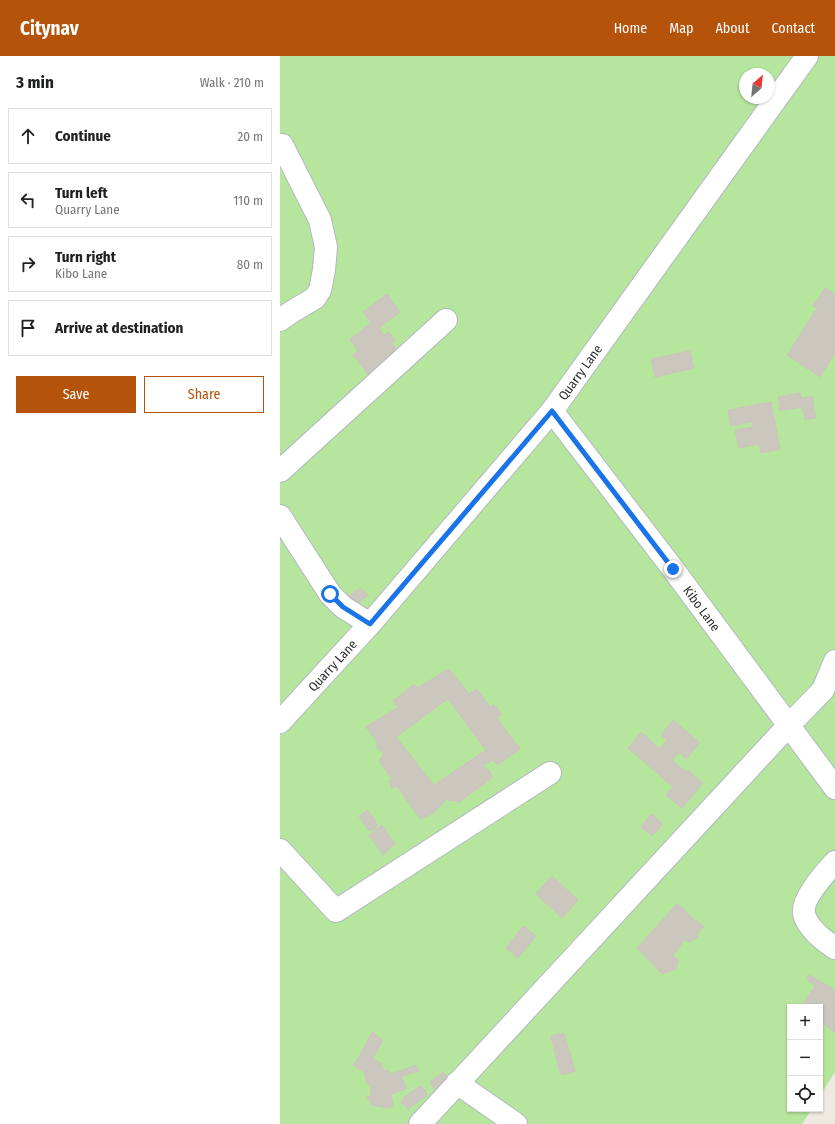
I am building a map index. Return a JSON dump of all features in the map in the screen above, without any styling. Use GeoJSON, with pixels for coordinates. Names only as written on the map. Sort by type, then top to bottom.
{"type":"FeatureCollection","features":[{"type":"Feature","properties":{"kind":"street","name":"Quarry Lane"},"geometry":{"type":"LineString","coordinates":[[280,722],[370,624],[552,411],[807,56]]}},
{"type":"Feature","properties":{"kind":"street"},"geometry":{"type":"LineString","coordinates":[[280,320],[315,298],[320,290],[326,247],[320,220],[282,145]]}},
{"type":"Feature","properties":{"kind":"street"},"geometry":{"type":"LineString","coordinates":[[280,471],[446,320]]}},
{"type":"Feature","properties":{"kind":"street","name":"Kibo Lane"},"geometry":{"type":"LineString","coordinates":[[552,411],[673,569],[835,788]]}},
{"type":"Feature","properties":{"kind":"street"},"geometry":{"type":"LineString","coordinates":[[280,516],[330,594],[343,607],[370,624]]}},
{"type":"Feature","properties":{"kind":"street"},"geometry":{"type":"LineString","coordinates":[[420,1124],[823,690],[835,661]]}},
{"type":"Feature","properties":{"kind":"street"},"geometry":{"type":"LineString","coordinates":[[280,850],[336,911],[550,774]]}},
{"type":"Feature","properties":{"kind":"street"},"geometry":{"type":"LineString","coordinates":[[835,862],[817,882],[808,898],[804,913],[808,924],[821,938],[835,948]]}},
{"type":"Feature","properties":{"kind":"street"},"geometry":{"type":"LineString","coordinates":[[457,1084],[516,1124]]}},
{"type":"Feature","properties":{"kind":"green space"},"geometry":{"type":"Polygon","coordinates":[[[280,56],[835,56],[835,1072],[823,1091],[823,1004],[787,1004],[787,1112],[810,1112],[802,1124],[280,1124],[280,56]]]}},
{"type":"Feature","properties":{"kind":"building"},"geometry":{"type":"Polygon","coordinates":[[[825,288],[835,294],[835,353],[820,377],[787,355],[817,308],[813,306],[825,288]]]}},
{"type":"Feature","properties":{"kind":"building"},"geometry":{"type":"Polygon","coordinates":[[[387,294],[400,312],[379,328],[384,335],[389,332],[395,341],[392,344],[400,354],[370,377],[353,355],[358,350],[350,339],[371,323],[363,312],[387,294]]]}},
{"type":"Feature","properties":{"kind":"building"},"geometry":{"type":"Polygon","coordinates":[[[690,351],[694,368],[655,377],[651,359],[690,351]]]}},
{"type":"Feature","properties":{"kind":"building"},"geometry":{"type":"Polygon","coordinates":[[[800,393],[801,398],[812,396],[816,418],[805,420],[802,407],[780,411],[778,397],[800,393]]]}},
{"type":"Feature","properties":{"kind":"building"},"geometry":{"type":"Polygon","coordinates":[[[771,402],[780,449],[761,453],[759,444],[739,448],[735,430],[753,427],[752,422],[731,426],[728,410],[771,402]]]}},
{"type":"Feature","properties":{"kind":"building"},"geometry":{"type":"Polygon","coordinates":[[[361,588],[368,595],[357,604],[347,597],[361,588]]]}},
{"type":"Feature","properties":{"kind":"building"},"geometry":{"type":"Polygon","coordinates":[[[448,669],[464,687],[396,737],[434,785],[486,750],[493,760],[483,765],[484,768],[490,771],[492,778],[458,803],[455,800],[450,801],[447,799],[434,813],[420,819],[397,786],[392,788],[389,781],[392,779],[379,761],[384,754],[377,748],[376,740],[366,727],[398,707],[393,701],[414,684],[418,688],[448,669]]]}},
{"type":"Feature","properties":{"kind":"building"},"geometry":{"type":"Polygon","coordinates":[[[464,687],[469,694],[477,689],[490,707],[494,704],[502,714],[497,718],[520,749],[497,765],[448,699],[464,687]]]}},
{"type":"Feature","properties":{"kind":"building"},"geometry":{"type":"Polygon","coordinates":[[[673,720],[700,743],[686,759],[679,752],[672,760],[686,772],[688,770],[703,783],[682,808],[666,795],[673,787],[628,748],[641,732],[660,749],[667,740],[661,735],[673,720]]]}},
{"type":"Feature","properties":{"kind":"building"},"geometry":{"type":"Polygon","coordinates":[[[368,810],[368,813],[374,818],[377,825],[375,829],[369,831],[359,816],[368,810]]]}},
{"type":"Feature","properties":{"kind":"building"},"geometry":{"type":"Polygon","coordinates":[[[651,814],[663,824],[652,836],[641,827],[651,814]]]}},
{"type":"Feature","properties":{"kind":"building"},"geometry":{"type":"Polygon","coordinates":[[[382,825],[395,844],[383,855],[369,835],[382,825]]]}},
{"type":"Feature","properties":{"kind":"building"},"geometry":{"type":"Polygon","coordinates":[[[552,876],[578,900],[562,918],[536,894],[552,876]]]}},
{"type":"Feature","properties":{"kind":"building"},"geometry":{"type":"Polygon","coordinates":[[[677,904],[704,927],[698,933],[697,938],[689,942],[685,939],[673,955],[678,960],[676,969],[662,974],[637,948],[677,904]]]}},
{"type":"Feature","properties":{"kind":"building"},"geometry":{"type":"Polygon","coordinates":[[[523,926],[536,936],[518,958],[506,948],[523,926]]]}},
{"type":"Feature","properties":{"kind":"building"},"geometry":{"type":"Polygon","coordinates":[[[809,975],[835,990],[835,1032],[823,1024],[823,1004],[803,1004],[815,986],[807,979],[809,975]]]}},
{"type":"Feature","properties":{"kind":"building"},"geometry":{"type":"Polygon","coordinates":[[[372,1032],[383,1040],[373,1058],[382,1064],[384,1071],[388,1070],[391,1074],[416,1065],[419,1071],[401,1077],[404,1081],[406,1089],[391,1094],[393,1106],[388,1108],[371,1105],[367,1097],[371,1096],[371,1089],[365,1078],[364,1072],[353,1065],[358,1059],[372,1032]]]}},
{"type":"Feature","properties":{"kind":"building"},"geometry":{"type":"Polygon","coordinates":[[[564,1033],[575,1071],[562,1075],[560,1073],[551,1036],[564,1033]]]}},
{"type":"Feature","properties":{"kind":"building"},"geometry":{"type":"Polygon","coordinates":[[[443,1072],[448,1078],[438,1094],[430,1082],[443,1072]]]}},
{"type":"Feature","properties":{"kind":"building"},"geometry":{"type":"Polygon","coordinates":[[[420,1086],[426,1091],[427,1095],[408,1109],[401,1102],[403,1098],[420,1086]]]}},
{"type":"Feature","properties":{"kind":"route"},"geometry":{"type":"LineString","coordinates":[[330,594],[343,607],[370,624],[552,411],[673,569]]}}]}
